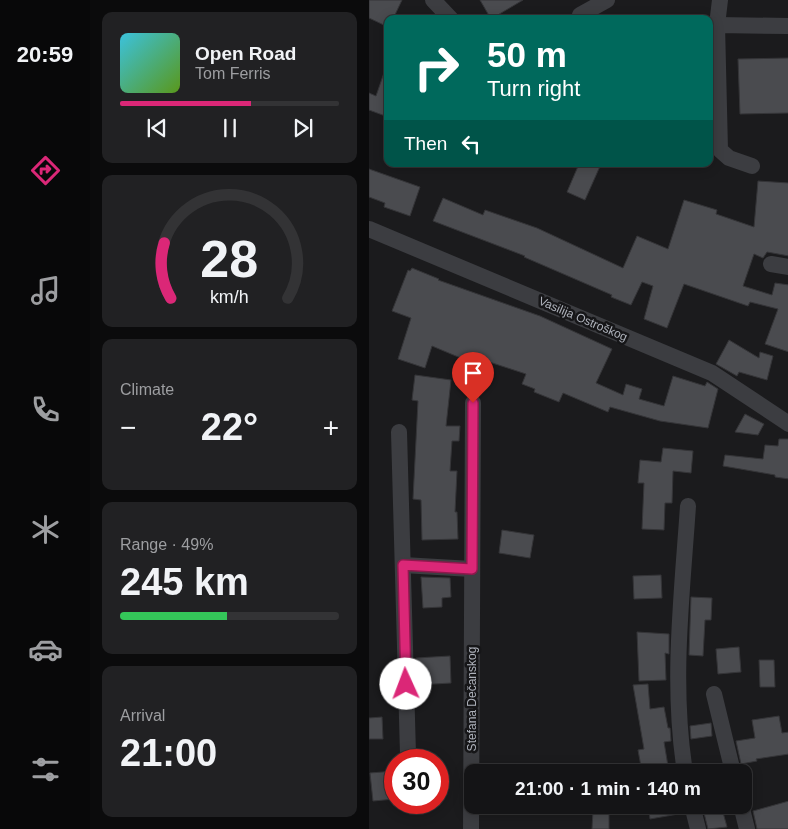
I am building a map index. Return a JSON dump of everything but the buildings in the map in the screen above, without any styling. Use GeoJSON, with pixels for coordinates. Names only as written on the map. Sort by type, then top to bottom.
{"type":"FeatureCollection","features":[{"type":"Feature","properties":{"kind":"street"},"geometry":{"type":"LineString","coordinates":[[433,0],[447,15]]}},
{"type":"Feature","properties":{"kind":"street"},"geometry":{"type":"LineString","coordinates":[[580,15],[607,0]]}},
{"type":"Feature","properties":{"kind":"street"},"geometry":{"type":"LineString","coordinates":[[720,0],[713,25],[720,150],[729,158],[752,166]]}},
{"type":"Feature","properties":{"kind":"street"},"geometry":{"type":"LineString","coordinates":[[713,25],[788,26]]}},
{"type":"Feature","properties":{"kind":"street","name":"Vasilija Ostroškog"},"geometry":{"type":"LineString","coordinates":[[369,229],[711,373],[788,424]]}},
{"type":"Feature","properties":{"kind":"street"},"geometry":{"type":"LineString","coordinates":[[771,264],[788,267]]}},
{"type":"Feature","properties":{"kind":"street","name":"Stefana Dečanskog"},"geometry":{"type":"LineString","coordinates":[[471,829],[473,403]]}},
{"type":"Feature","properties":{"kind":"street"},"geometry":{"type":"LineString","coordinates":[[399,432],[408,749]]}},
{"type":"Feature","properties":{"kind":"street"},"geometry":{"type":"LineString","coordinates":[[684,764],[678,706],[677,644],[688,506]]}},
{"type":"Feature","properties":{"kind":"street"},"geometry":{"type":"LineString","coordinates":[[403,565],[472,569]]}},
{"type":"Feature","properties":{"kind":"street"},"geometry":{"type":"LineString","coordinates":[[714,694],[731,764]]}},
{"type":"Feature","properties":{"kind":"street"},"geometry":{"type":"LineString","coordinates":[[694,814],[698,829]]}},
{"type":"Feature","properties":{"kind":"street"},"geometry":{"type":"LineString","coordinates":[[743,814],[747,829]]}},
{"type":"Feature","properties":{"kind":"route"},"geometry":{"type":"LineString","coordinates":[[406,684],[403,565],[472,569],[473,403]]}}]}
